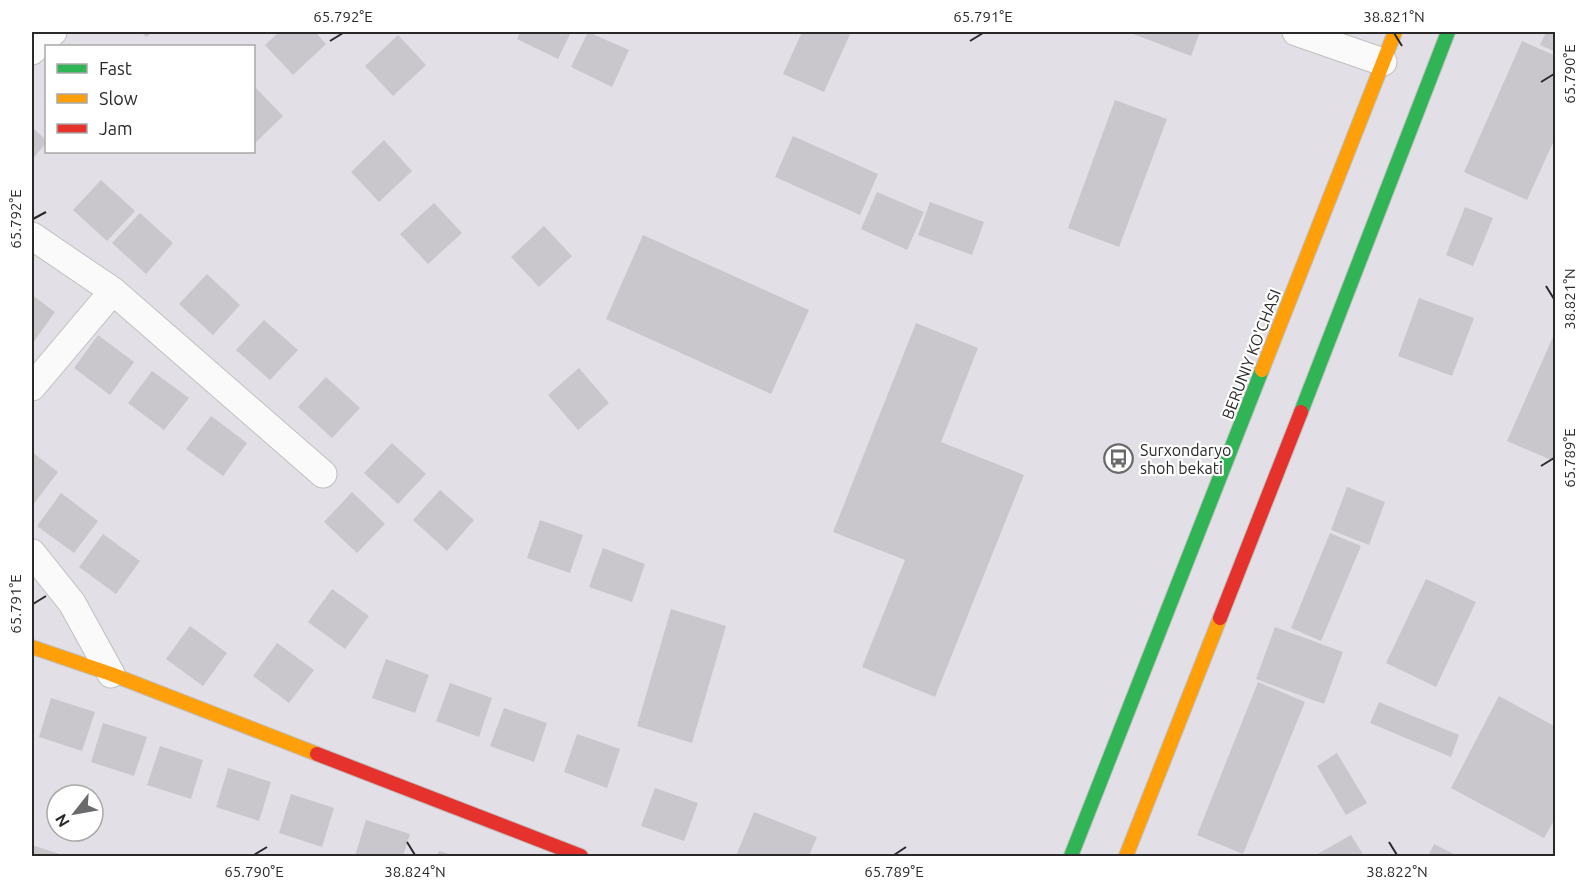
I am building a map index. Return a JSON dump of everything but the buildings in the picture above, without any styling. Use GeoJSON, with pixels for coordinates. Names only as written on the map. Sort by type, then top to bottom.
{"type":"FeatureCollection","features":[{"type":"Feature","properties":{"kind":"main road","name":"BERUNIY KO'CHASI"},"geometry":{"type":"LineString","coordinates":[[1071,856],[1233,460],[1395,32]]}},
{"type":"Feature","properties":{"kind":"main road"},"geometry":{"type":"LineString","coordinates":[[1126,856],[1272,476],[1448,32]]}},
{"type":"Feature","properties":{"kind":"main road"},"geometry":{"type":"LineString","coordinates":[[32,647],[111,674],[582,856]]}},
{"type":"Feature","properties":{"kind":"street"},"geometry":{"type":"LineString","coordinates":[[32,51],[54,32]]}},
{"type":"Feature","properties":{"kind":"street"},"geometry":{"type":"LineString","coordinates":[[1296,32],[1383,62]]}},
{"type":"Feature","properties":{"kind":"street"},"geometry":{"type":"LineString","coordinates":[[32,236],[113,291],[323,474]]}},
{"type":"Feature","properties":{"kind":"street"},"geometry":{"type":"LineString","coordinates":[[32,387],[113,291]]}},
{"type":"Feature","properties":{"kind":"street"},"geometry":{"type":"LineString","coordinates":[[32,554],[72,603],[111,674]]}},
{"type":"Feature","properties":{"kind":"traffic: fast"},"geometry":{"type":"LineString","coordinates":[[1301,412],[1448,32]]}},
{"type":"Feature","properties":{"kind":"traffic: fast"},"geometry":{"type":"LineString","coordinates":[[1071,856],[1262,370]]}},
{"type":"Feature","properties":{"kind":"traffic: slow"},"geometry":{"type":"LineString","coordinates":[[1262,370],[1395,32]]}},
{"type":"Feature","properties":{"kind":"traffic: slow"},"geometry":{"type":"LineString","coordinates":[[1126,856],[1220,618]]}},
{"type":"Feature","properties":{"kind":"traffic: slow"},"geometry":{"type":"LineString","coordinates":[[32,647],[111,674],[317,754]]}},
{"type":"Feature","properties":{"kind":"traffic: jam"},"geometry":{"type":"LineString","coordinates":[[1220,618],[1301,412]]}},
{"type":"Feature","properties":{"kind":"traffic: jam"},"geometry":{"type":"LineString","coordinates":[[317,754],[581,856]]}},
{"type":"Feature","properties":{"kind":"place","name":"Surxondaryo shoh bekati"},"geometry":{"type":"Point","coordinates":[1119,459]}}]}
